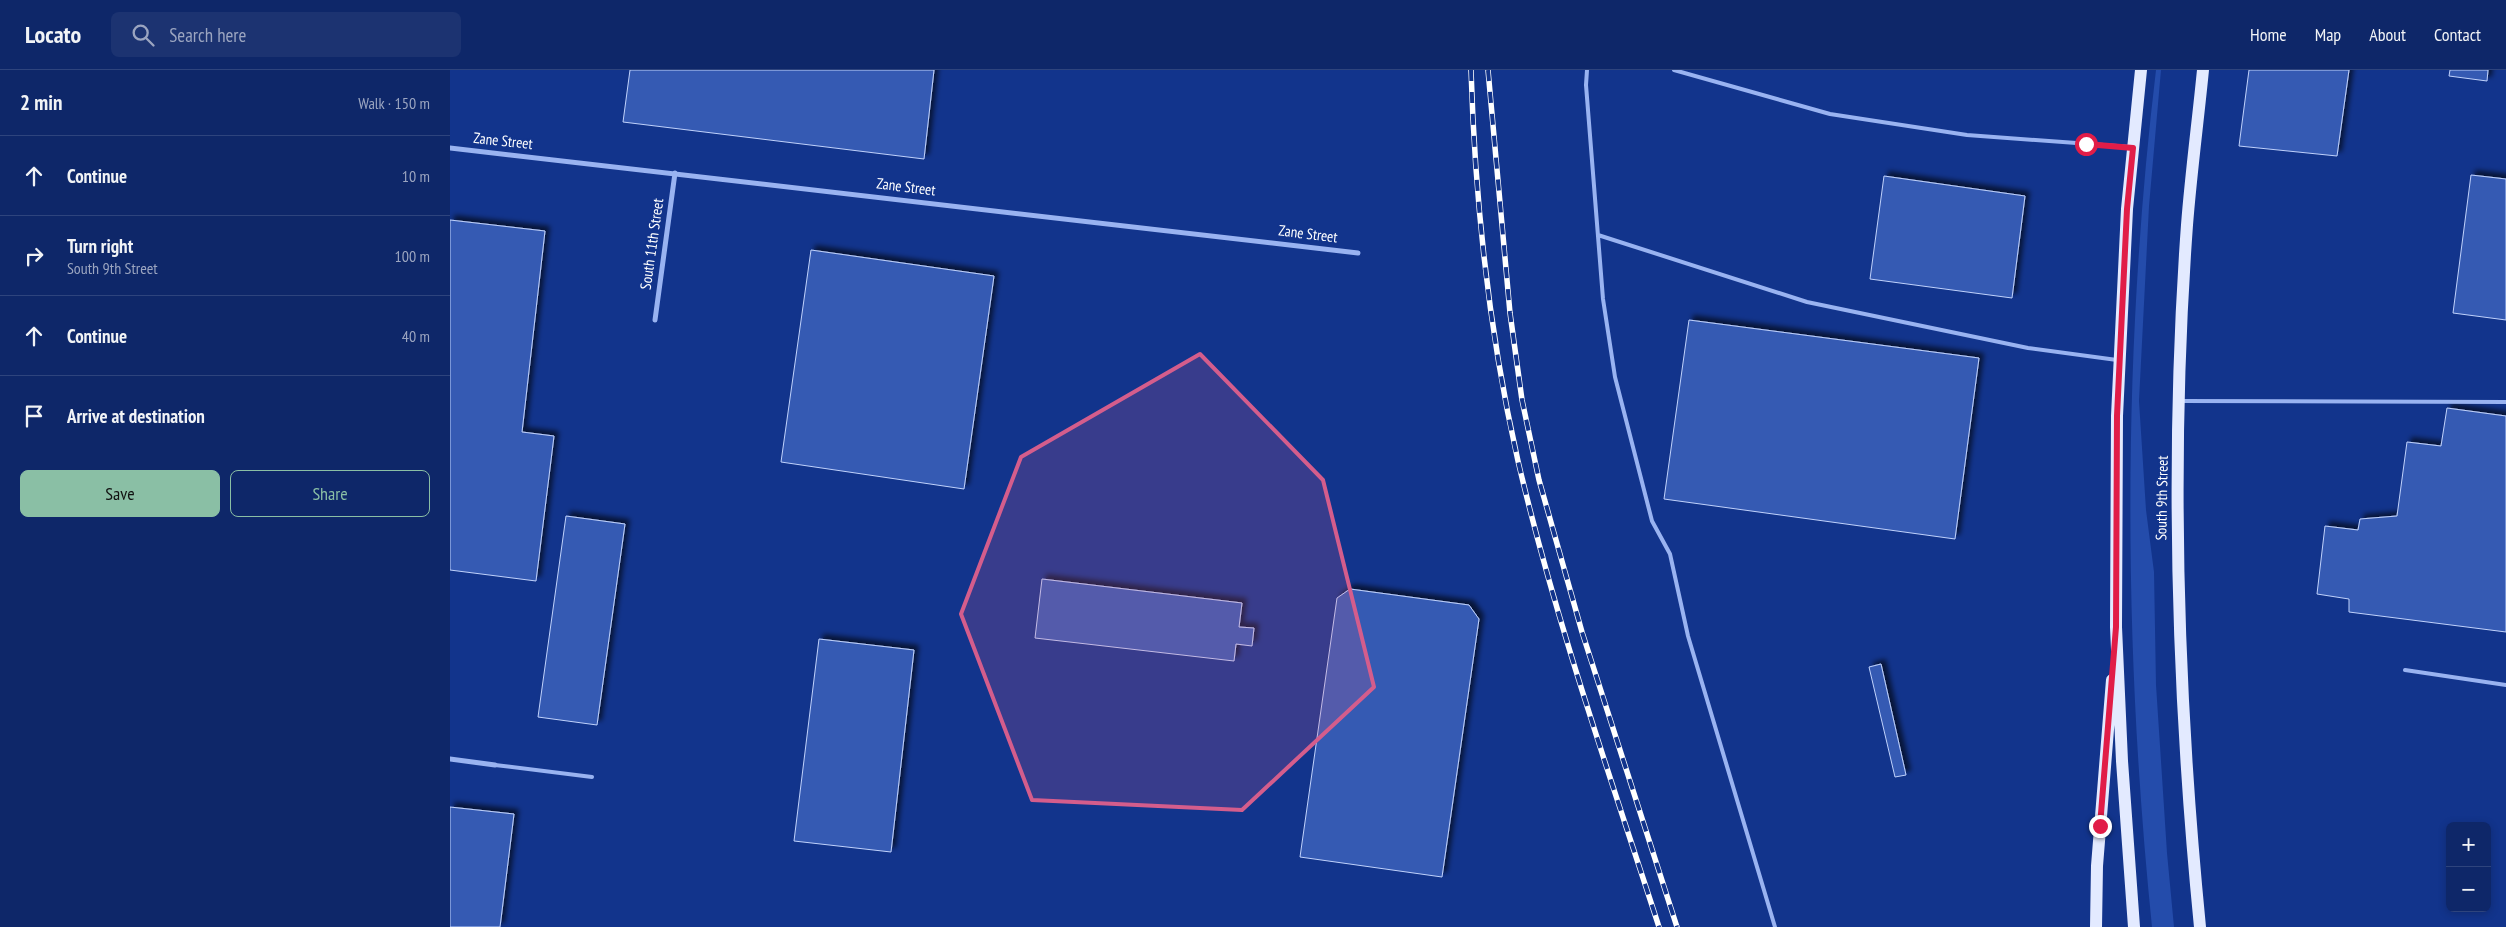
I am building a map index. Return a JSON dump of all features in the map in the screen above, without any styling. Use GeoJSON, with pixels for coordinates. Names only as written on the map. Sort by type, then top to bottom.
{"type":"FeatureCollection","features":[{"type":"Feature","properties":{"kind":"main road"},"geometry":{"type":"LineString","coordinates":[[2134,927],[2122,761],[2116,627],[2120,361],[2127,209],[2141,70]]}},
{"type":"Feature","properties":{"kind":"main road","name":"South 9th Street"},"geometry":{"type":"LineString","coordinates":[[2200,927],[2184,740],[2178,567],[2180,400],[2187,224],[2203,70]]}},
{"type":"Feature","properties":{"kind":"main road"},"geometry":{"type":"LineString","coordinates":[[2096,927],[2097,866],[2116,627]]}},
{"type":"Feature","properties":{"kind":"main road"},"geometry":{"type":"LineString","coordinates":[[2194,864],[2206,927]]}},
{"type":"Feature","properties":{"kind":"street","name":"Zane Street"},"geometry":{"type":"LineString","coordinates":[[450,148],[1358,253]]}},
{"type":"Feature","properties":{"kind":"street","name":"South 11th Street"},"geometry":{"type":"LineString","coordinates":[[655,320],[674,173]]}},
{"type":"Feature","properties":{"kind":"street"},"geometry":{"type":"LineString","coordinates":[[450,759],[495,765]]}},
{"type":"Feature","properties":{"kind":"lane"},"geometry":{"type":"LineString","coordinates":[[1587,70],[1586,85],[1603,299],[1615,377],[1652,521],[1670,554],[1688,636],[1775,927]]}},
{"type":"Feature","properties":{"kind":"lane"},"geometry":{"type":"LineString","coordinates":[[1674,70],[1830,114],[1967,135],[2133,148]]}},
{"type":"Feature","properties":{"kind":"lane"},"geometry":{"type":"LineString","coordinates":[[1598,235],[1807,302],[2028,348],[2120,361]]}},
{"type":"Feature","properties":{"kind":"lane"},"geometry":{"type":"LineString","coordinates":[[2180,400],[2238,403],[2487,400],[2506,402]]}},
{"type":"Feature","properties":{"kind":"lane"},"geometry":{"type":"LineString","coordinates":[[2405,670],[2506,686]]}},
{"type":"Feature","properties":{"kind":"lane"},"geometry":{"type":"LineString","coordinates":[[495,765],[592,777]]}},
{"type":"Feature","properties":{"kind":"highlighted area"},"geometry":{"type":"Polygon","coordinates":[[[1200,354],[1323,480],[1374,687],[1242,810],[1032,800],[961,614],[1021,457],[1200,354]]]}},
{"type":"Feature","properties":{"kind":"shaded area"},"geometry":{"type":"Polygon","coordinates":[[[2156,70],[2161,70],[2149,206],[2139,401],[2146,510],[2154,572],[2156,685],[2174,927],[2152,927],[2142,820],[2132,606],[2130,498],[2132,391],[2137,283],[2145,176],[2156,70]]]}},
{"type":"Feature","properties":{"kind":"building"},"geometry":{"type":"Polygon","coordinates":[[[630,70],[934,70],[924,159],[623,122],[630,70]]]}},
{"type":"Feature","properties":{"kind":"building"},"geometry":{"type":"Polygon","coordinates":[[[2249,70],[2349,70],[2337,156],[2239,146],[2249,70]]]}},
{"type":"Feature","properties":{"kind":"building"},"geometry":{"type":"Polygon","coordinates":[[[2450,70],[2488,70],[2487,81],[2449,76],[2450,70]]]}},
{"type":"Feature","properties":{"kind":"building"},"geometry":{"type":"Polygon","coordinates":[[[2471,175],[2506,179],[2506,320],[2453,313],[2471,175]]]}},
{"type":"Feature","properties":{"kind":"building"},"geometry":{"type":"Polygon","coordinates":[[[1884,176],[2025,196],[2012,298],[1870,279],[1884,176]]]}},
{"type":"Feature","properties":{"kind":"building"},"geometry":{"type":"Polygon","coordinates":[[[450,220],[545,231],[522,432],[554,436],[536,581],[450,570],[450,220]]]}},
{"type":"Feature","properties":{"kind":"building"},"geometry":{"type":"Polygon","coordinates":[[[811,250],[994,276],[964,489],[781,462],[811,250]]]}},
{"type":"Feature","properties":{"kind":"building"},"geometry":{"type":"Polygon","coordinates":[[[1689,320],[1979,358],[1955,539],[1664,499],[1689,320]]]}},
{"type":"Feature","properties":{"kind":"building"},"geometry":{"type":"Polygon","coordinates":[[[2447,408],[2506,416],[2506,632],[2349,612],[2349,599],[2317,594],[2325,526],[2358,530],[2360,519],[2397,516],[2407,442],[2441,446],[2447,408]]]}},
{"type":"Feature","properties":{"kind":"building"},"geometry":{"type":"Polygon","coordinates":[[[566,516],[625,524],[597,725],[538,717],[566,516]]]}},
{"type":"Feature","properties":{"kind":"building"},"geometry":{"type":"Polygon","coordinates":[[[1042,579],[1242,603],[1239,627],[1254,628],[1252,646],[1236,644],[1234,661],[1035,638],[1042,579]]]}},
{"type":"Feature","properties":{"kind":"building"},"geometry":{"type":"Polygon","coordinates":[[[1350,589],[1469,605],[1479,619],[1442,877],[1300,857],[1337,598],[1350,589]]]}},
{"type":"Feature","properties":{"kind":"building"},"geometry":{"type":"Polygon","coordinates":[[[819,639],[914,650],[891,852],[794,841],[819,639]]]}},
{"type":"Feature","properties":{"kind":"building"},"geometry":{"type":"Polygon","coordinates":[[[1881,664],[1906,775],[1895,777],[1869,667],[1881,664]]]}},
{"type":"Feature","properties":{"kind":"building"},"geometry":{"type":"Polygon","coordinates":[[[450,807],[514,814],[500,927],[450,927],[450,807]]]}},
{"type":"Feature","properties":{"kind":"railway"},"geometry":{"type":"LineString","coordinates":[[1471,70],[1476,168],[1485,267],[1499,364],[1518,461],[1566,637],[1659,927]]}},
{"type":"Feature","properties":{"kind":"railway"},"geometry":{"type":"LineString","coordinates":[[1488,70],[1510,313],[1522,400],[1539,480],[1582,632],[1677,927]]}},
{"type":"Feature","properties":{"kind":"route"},"geometry":{"type":"LineString","coordinates":[[2086,144],[2133,148],[2127,209],[2117,416],[2116,627],[2100,826]]}}]}
